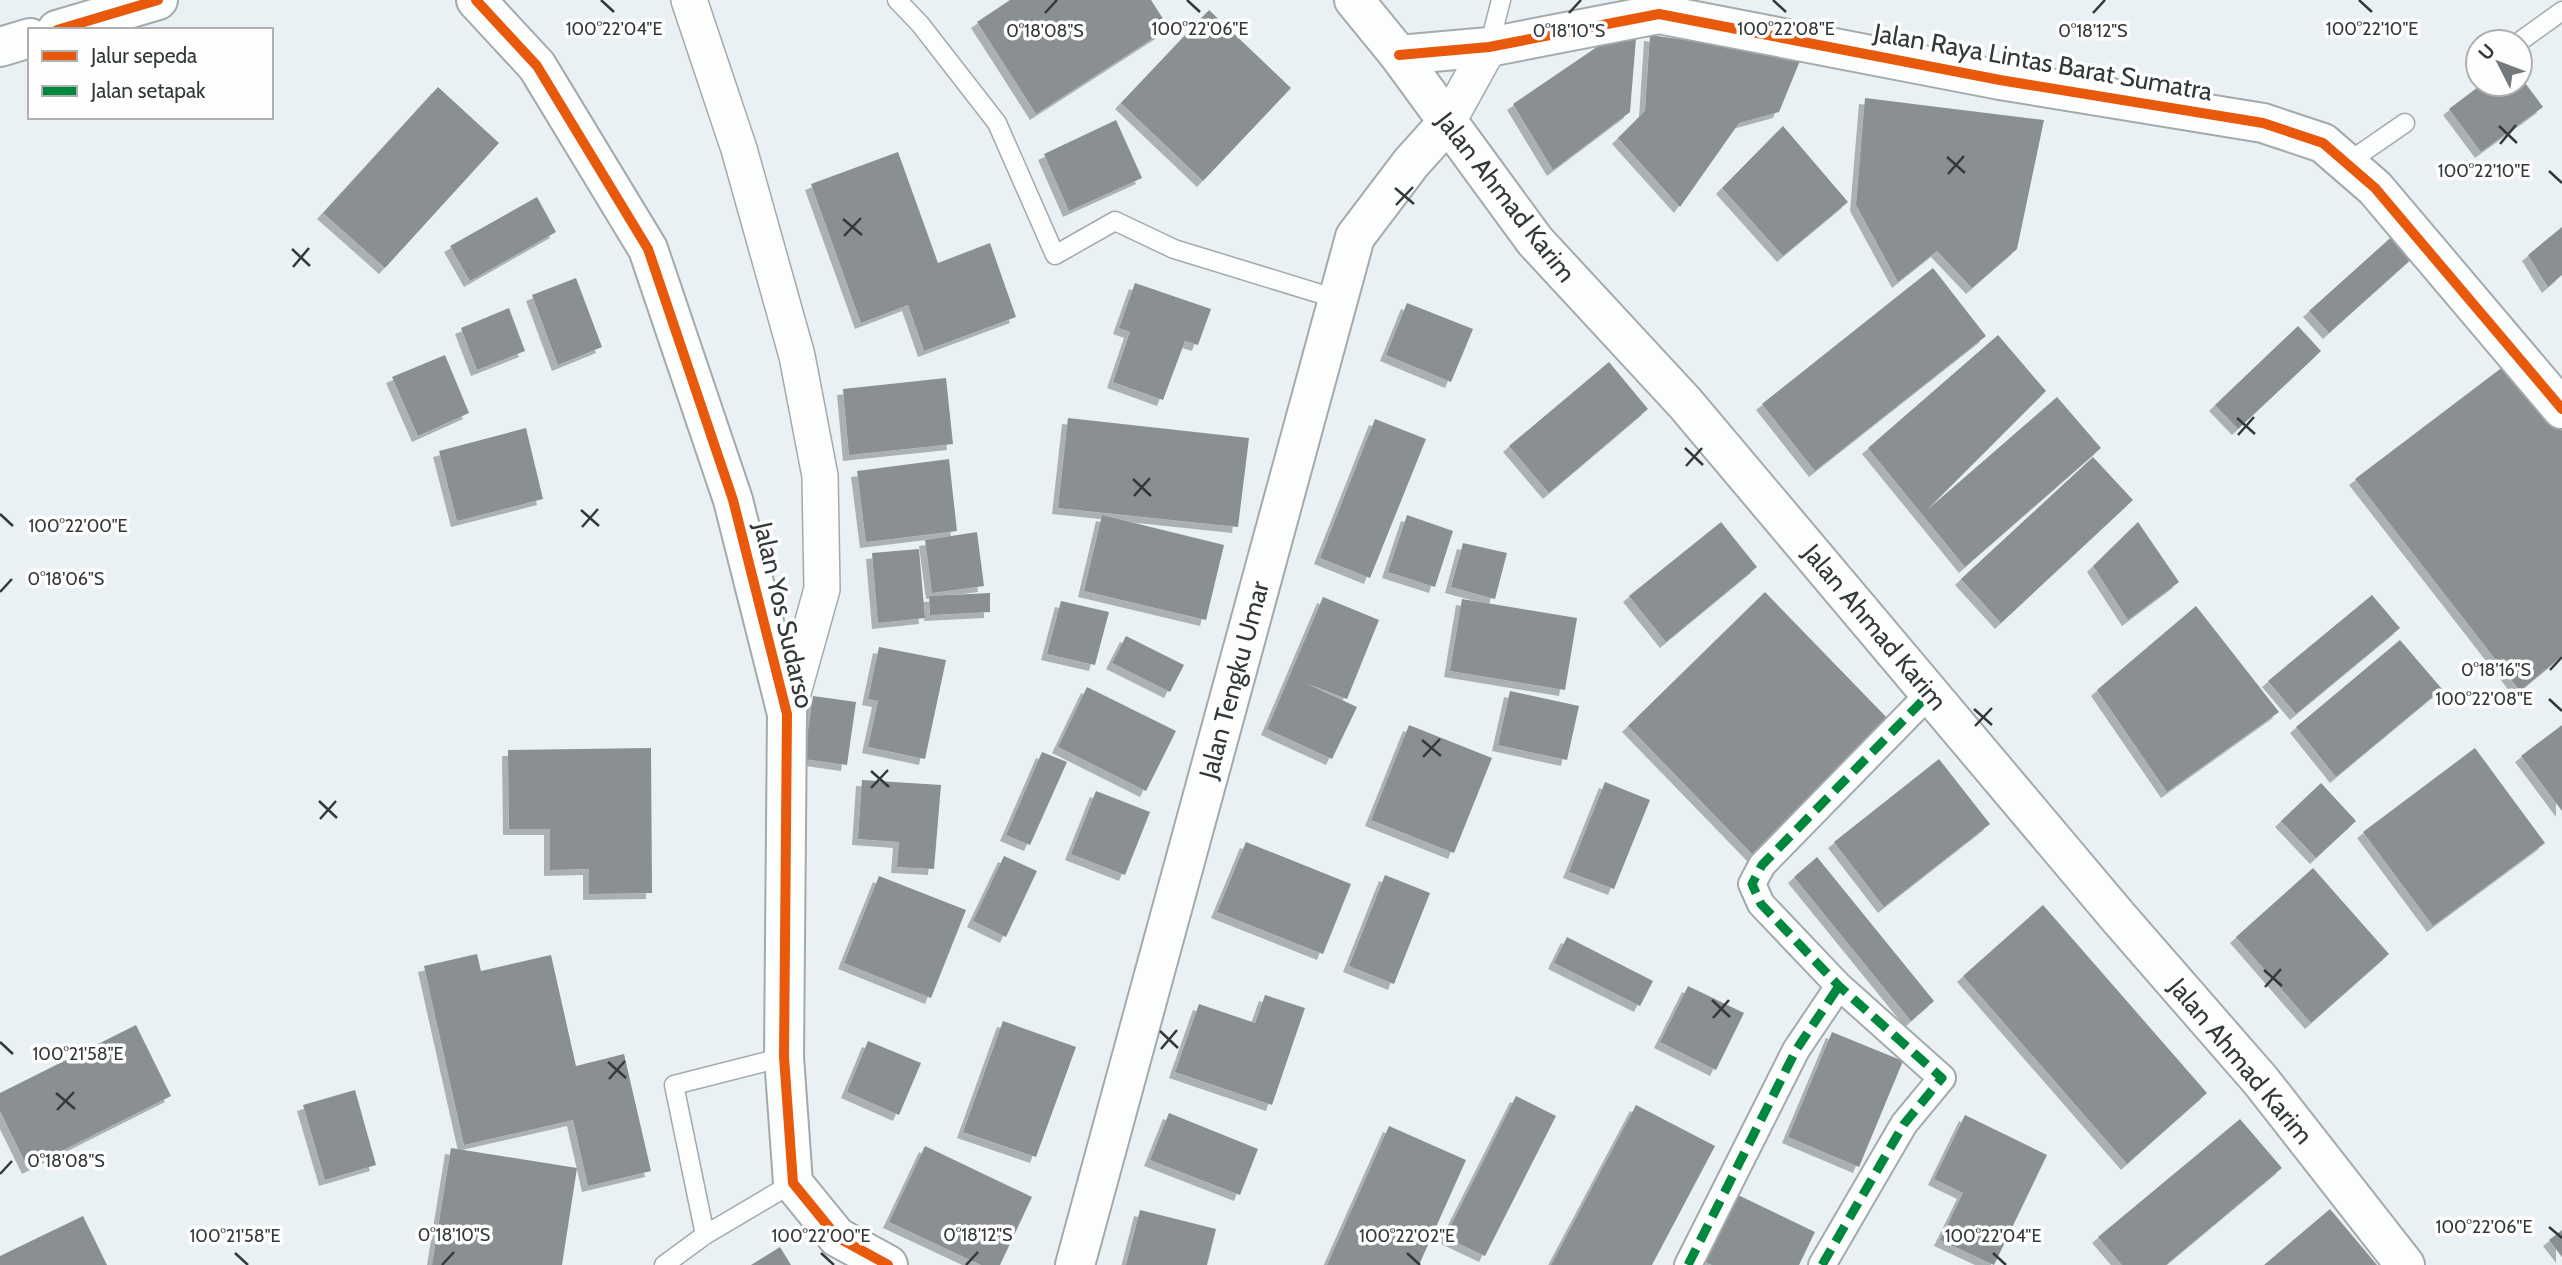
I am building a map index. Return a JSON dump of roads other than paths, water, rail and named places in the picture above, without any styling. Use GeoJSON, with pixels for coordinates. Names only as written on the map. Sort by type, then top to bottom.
{"type":"FeatureCollection","features":[{"type":"Feature","properties":{"kind":"main road"},"geometry":{"type":"LineString","coordinates":[[64,28],[158,0]]}},
{"type":"Feature","properties":{"kind":"main road","name":"Jalan Ahmad Karim"},"geometry":{"type":"LineString","coordinates":[[1354,0],[1399,55],[1535,241],[1685,403],[1931,692],[2119,918],[2261,1081],[2405,1265]]}},
{"type":"Feature","properties":{"kind":"main road","name":"Jalan Yos Sudarso"},"geometry":{"type":"LineString","coordinates":[[484,3],[537,66],[648,249],[733,500],[787,715],[784,1057],[793,1183]]}},
{"type":"Feature","properties":{"kind":"main road","name":"Jalan Raya Lintas Barat Sumatra"},"geometry":{"type":"LineString","coordinates":[[1399,55],[1489,47],[1659,14],[2000,80],[2263,123],[2323,143],[2375,188],[2562,409]]}},
{"type":"Feature","properties":{"kind":"main road"},"geometry":{"type":"LineString","coordinates":[[0,47],[28,39]]}},
{"type":"Feature","properties":{"kind":"main road","name":"Jalan Tengku Umar"},"geometry":{"type":"LineString","coordinates":[[1075,1265],[1355,237],[1411,163],[1447,123]]}},
{"type":"Feature","properties":{"kind":"main road"},"geometry":{"type":"LineString","coordinates":[[793,1183],[837,1237],[888,1265]]}},
{"type":"Feature","properties":{"kind":"street"},"geometry":{"type":"LineString","coordinates":[[689,0],[739,149],[797,356],[820,476],[822,589],[787,715]]}},
{"type":"Feature","properties":{"kind":"street"},"geometry":{"type":"LineString","coordinates":[[1447,123],[1489,47]]}},
{"type":"Feature","properties":{"kind":"street"},"geometry":{"type":"LineString","coordinates":[[1822,1265],[1904,1124],[1942,1079],[1839,986],[1761,904],[1752,884],[1762,865],[1931,692]]}},
{"type":"Feature","properties":{"kind":"street"},"geometry":{"type":"LineString","coordinates":[[1688,1265],[1796,1050],[1839,986]]}},
{"type":"Feature","properties":{"kind":"lane"},"geometry":{"type":"LineString","coordinates":[[897,0],[920,24],[997,123],[1055,255],[1115,221],[1174,249],[1337,299]]}},
{"type":"Feature","properties":{"kind":"lane"},"geometry":{"type":"LineString","coordinates":[[1489,47],[1501,0]]}},
{"type":"Feature","properties":{"kind":"lane"},"geometry":{"type":"LineString","coordinates":[[2534,31],[2562,11]]}},
{"type":"Feature","properties":{"kind":"lane"},"geometry":{"type":"LineString","coordinates":[[2347,163],[2405,123]]}},
{"type":"Feature","properties":{"kind":"lane"},"geometry":{"type":"LineString","coordinates":[[705,1235],[674,1086],[784,1057]]}},
{"type":"Feature","properties":{"kind":"lane"},"geometry":{"type":"LineString","coordinates":[[664,1265],[705,1235],[793,1183]]}}]}
